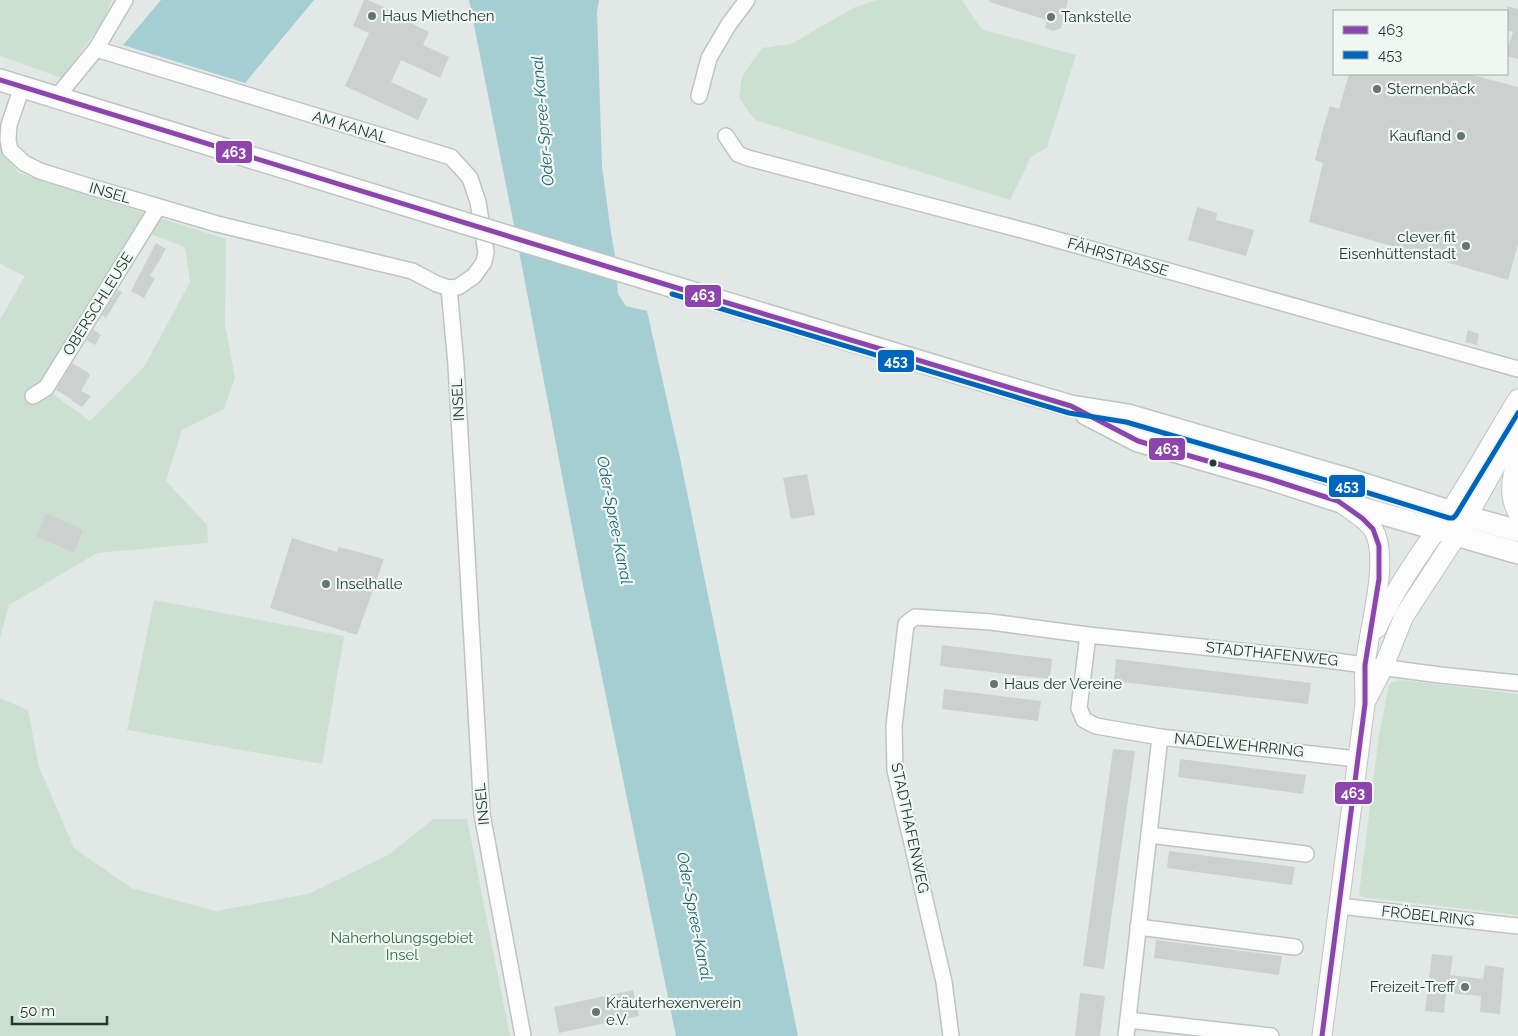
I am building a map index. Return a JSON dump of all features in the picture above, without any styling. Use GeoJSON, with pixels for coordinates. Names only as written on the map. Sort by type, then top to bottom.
{"type":"FeatureCollection","features":[{"type":"Feature","properties":{"kind":"main road"},"geometry":{"type":"LineString","coordinates":[[0,80],[975,378],[1071,406],[1128,414],[1518,530]]}},
{"type":"Feature","properties":{"kind":"main road"},"geometry":{"type":"LineString","coordinates":[[1071,406],[1138,441],[1518,553]]}},
{"type":"Feature","properties":{"kind":"street"},"geometry":{"type":"LineString","coordinates":[[56,98],[96,48],[125,0]]}},
{"type":"Feature","properties":{"kind":"street"},"geometry":{"type":"LineString","coordinates":[[699,96],[709,58],[729,24],[747,0]]}},
{"type":"Feature","properties":{"kind":"street","name":"AM KANAL"},"geometry":{"type":"LineString","coordinates":[[96,48],[451,157],[470,178],[478,202],[486,252],[484,262],[474,276],[458,287],[449,288]]}},
{"type":"Feature","properties":{"kind":"street","name":"INSEL"},"geometry":{"type":"LineString","coordinates":[[22,87],[9,126],[8,140],[10,150],[24,163],[40,171],[234,228],[412,271],[449,288],[456,365],[482,814],[523,1036]]}},
{"type":"Feature","properties":{"kind":"street","name":"FÄHRSTRASSE"},"geometry":{"type":"LineString","coordinates":[[726,136],[738,154],[748,158],[1033,233],[1518,369]]}},
{"type":"Feature","properties":{"kind":"street","name":"OBERSCHLEUSE"},"geometry":{"type":"LineString","coordinates":[[33,396],[46,388],[158,207]]}},
{"type":"Feature","properties":{"kind":"street"},"geometry":{"type":"LineString","coordinates":[[1325,1035],[1357,759],[1365,704],[1374,666],[1457,535],[1459,514],[1518,399]]}},
{"type":"Feature","properties":{"kind":"street"},"geometry":{"type":"LineString","coordinates":[[1369,645],[1384,612],[1436,529],[1459,514],[1518,426]]}},
{"type":"Feature","properties":{"kind":"street"},"geometry":{"type":"LineString","coordinates":[[1518,452],[1511,492],[1513,505],[1518,513]]}},
{"type":"Feature","properties":{"kind":"street"},"geometry":{"type":"LineString","coordinates":[[1338,501],[1362,518],[1373,529],[1379,546],[1379,579],[1369,645],[1374,666]]}},
{"type":"Feature","properties":{"kind":"street","name":"STADTHAFENWEG"},"geometry":{"type":"LineString","coordinates":[[951,1036],[944,982],[895,770],[894,726],[906,624],[915,617],[991,622],[1088,635],[1374,666]]}},
{"type":"Feature","properties":{"kind":"street"},"geometry":{"type":"LineString","coordinates":[[1088,635],[1079,708],[1084,720],[1096,726],[1160,737]]}},
{"type":"Feature","properties":{"kind":"street"},"geometry":{"type":"LineString","coordinates":[[1374,666],[1518,683]]}},
{"type":"Feature","properties":{"kind":"street","name":"NADELWEHRRING"},"geometry":{"type":"LineString","coordinates":[[1126,1036],[1160,737],[1357,759]]}},
{"type":"Feature","properties":{"kind":"street"},"geometry":{"type":"LineString","coordinates":[[1149,835],[1306,854]]}},
{"type":"Feature","properties":{"kind":"street","name":"FRÖBELRING"},"geometry":{"type":"LineString","coordinates":[[1339,906],[1518,926]]}},
{"type":"Feature","properties":{"kind":"street"},"geometry":{"type":"LineString","coordinates":[[1138,927],[1295,947]]}},
{"type":"Feature","properties":{"kind":"street"},"geometry":{"type":"LineString","coordinates":[[1128,1020],[1271,1036]]}},
{"type":"Feature","properties":{"kind":"green space"},"geometry":{"type":"Polygon","coordinates":[[[0,0],[112,0],[103,21],[62,78],[0,56],[0,0]]]}},
{"type":"Feature","properties":{"kind":"green space"},"geometry":{"type":"Polygon","coordinates":[[[877,0],[962,0],[981,29],[1076,55],[1047,147],[1031,157],[1010,200],[755,120],[739,98],[742,76],[762,48],[791,44],[853,8],[877,0]]]}},
{"type":"Feature","properties":{"kind":"green space"},"geometry":{"type":"Polygon","coordinates":[[[0,143],[3,153],[19,173],[226,239],[225,325],[235,378],[224,409],[182,430],[166,481],[207,525],[208,543],[97,553],[9,605],[0,638],[0,320],[25,276],[0,264],[0,143]],[[139,230],[42,386],[90,421],[144,367],[190,282],[185,247],[139,230]]]}},
{"type":"Feature","properties":{"kind":"green space"},"geometry":{"type":"Polygon","coordinates":[[[154,600],[344,636],[322,764],[127,730],[154,600]]]}},
{"type":"Feature","properties":{"kind":"green space"},"geometry":{"type":"Polygon","coordinates":[[[1401,680],[1518,694],[1518,915],[1362,897],[1359,894],[1379,735],[1389,685],[1401,680]]]}},
{"type":"Feature","properties":{"kind":"green space","name":"Naherholungsgebiet Insel"},"geometry":{"type":"Polygon","coordinates":[[[0,698],[28,710],[39,767],[74,848],[131,888],[216,911],[308,894],[390,854],[433,819],[467,819],[510,1036],[0,1036],[0,698]]]}},
{"type":"Feature","properties":{"kind":"water"},"geometry":{"type":"Polygon","coordinates":[[[161,0],[314,0],[245,83],[123,45],[161,0]]]}},
{"type":"Feature","properties":{"kind":"water","name":"Oder-Spree-Kanal"},"geometry":{"type":"Polygon","coordinates":[[[469,0],[599,0],[597,12],[602,166],[616,262],[618,294],[626,306],[647,311],[680,458],[798,1036],[676,1036],[583,585],[469,0]]]}},
{"type":"Feature","properties":{"kind":"building"},"geometry":{"type":"Polygon","coordinates":[[[364,0],[390,10],[388,12],[429,32],[423,45],[449,57],[440,78],[401,60],[391,82],[428,99],[418,120],[345,86],[369,33],[353,26],[364,0]]]}},
{"type":"Feature","properties":{"kind":"building","name":"Tankstelle"},"geometry":{"type":"Polygon","coordinates":[[[989,0],[1068,0],[1061,28],[1053,31],[1045,28],[1047,20],[989,2],[989,0]]]}},
{"type":"Feature","properties":{"kind":"building"},"geometry":{"type":"Polygon","coordinates":[[[1507,6],[1518,9],[1518,59],[1508,56],[1508,47],[1513,32],[1508,30],[1507,6]]]}},
{"type":"Feature","properties":{"kind":"building"},"geometry":{"type":"Polygon","coordinates":[[[1349,75],[1472,75],[1518,87],[1518,244],[1508,280],[1309,222],[1323,163],[1315,160],[1325,122],[1330,106],[1339,109],[1349,75]]]}},
{"type":"Feature","properties":{"kind":"building"},"geometry":{"type":"Polygon","coordinates":[[[1197,207],[1217,213],[1216,220],[1254,230],[1246,256],[1188,240],[1197,207]]]}},
{"type":"Feature","properties":{"kind":"building"},"geometry":{"type":"Polygon","coordinates":[[[156,243],[166,249],[150,276],[155,278],[144,298],[131,291],[156,243]]]}},
{"type":"Feature","properties":{"kind":"building"},"geometry":{"type":"Polygon","coordinates":[[[118,290],[122,292],[106,318],[102,315],[118,290]]]}},
{"type":"Feature","properties":{"kind":"building"},"geometry":{"type":"Polygon","coordinates":[[[93,329],[101,335],[95,345],[87,340],[93,329]]]}},
{"type":"Feature","properties":{"kind":"building"},"geometry":{"type":"Polygon","coordinates":[[[1468,330],[1479,334],[1477,345],[1465,342],[1468,330]]]}},
{"type":"Feature","properties":{"kind":"building"},"geometry":{"type":"Polygon","coordinates":[[[72,363],[90,375],[81,391],[91,396],[82,407],[56,390],[72,363]]]}},
{"type":"Feature","properties":{"kind":"building"},"geometry":{"type":"Polygon","coordinates":[[[807,474],[815,515],[791,519],[783,478],[807,474]]]}},
{"type":"Feature","properties":{"kind":"building"},"geometry":{"type":"Polygon","coordinates":[[[46,513],[83,530],[74,553],[36,536],[46,513]]]}},
{"type":"Feature","properties":{"kind":"building","name":"Inselhalle"},"geometry":{"type":"Polygon","coordinates":[[[292,538],[337,552],[339,547],[384,559],[357,635],[270,608],[292,538]]]}},
{"type":"Feature","properties":{"kind":"building"},"geometry":{"type":"Polygon","coordinates":[[[942,645],[1052,659],[1050,679],[940,666],[942,645]]]}},
{"type":"Feature","properties":{"kind":"building"},"geometry":{"type":"Polygon","coordinates":[[[1116,659],[1311,683],[1308,704],[1114,681],[1116,659]]]}},
{"type":"Feature","properties":{"kind":"building"},"geometry":{"type":"Polygon","coordinates":[[[944,689],[1041,701],[1038,721],[942,709],[944,689]]]}},
{"type":"Feature","properties":{"kind":"building"},"geometry":{"type":"Polygon","coordinates":[[[1113,749],[1135,751],[1104,969],[1083,966],[1113,749]]]}},
{"type":"Feature","properties":{"kind":"building"},"geometry":{"type":"Polygon","coordinates":[[[1180,759],[1306,775],[1303,794],[1178,777],[1180,759]]]}},
{"type":"Feature","properties":{"kind":"building"},"geometry":{"type":"Polygon","coordinates":[[[1169,851],[1295,867],[1292,885],[1167,868],[1169,851]]]}},
{"type":"Feature","properties":{"kind":"building"},"geometry":{"type":"Polygon","coordinates":[[[1156,940],[1282,956],[1279,975],[1154,958],[1156,940]]]}},
{"type":"Feature","properties":{"kind":"building"},"geometry":{"type":"Polygon","coordinates":[[[1432,954],[1453,956],[1450,975],[1483,979],[1485,965],[1504,968],[1500,1014],[1480,1012],[1481,996],[1446,993],[1444,1013],[1425,1011],[1432,954]]]}},
{"type":"Feature","properties":{"kind":"building","name":"Kräuterhexenverein e.V."},"geometry":{"type":"Polygon","coordinates":[[[633,990],[639,1016],[559,1033],[554,1007],[633,990]]]}},
{"type":"Feature","properties":{"kind":"building"},"geometry":{"type":"Polygon","coordinates":[[[1080,993],[1105,996],[1100,1036],[1075,1036],[1080,993]]]}},
{"type":"Feature","properties":{"kind":"transit line","name":"463"},"geometry":{"type":"LineString","coordinates":[[0,80],[674,287],[1071,406],[1138,441],[1270,479],[1338,501],[1362,518],[1373,529],[1379,546],[1379,579],[1365,665],[1365,704],[1322,1036]]}},
{"type":"Feature","properties":{"kind":"transit line","name":"453"},"geometry":{"type":"LineString","coordinates":[[672,294],[1069,413],[1126,422],[1449,518],[1453,518],[1456,515],[1518,413]]}},
{"type":"Feature","properties":{"kind":"place","name":"Haus Miethchen"},"geometry":{"type":"Point","coordinates":[372,16]}},
{"type":"Feature","properties":{"kind":"place","name":"Tankstelle"},"geometry":{"type":"Point","coordinates":[1051,17]}},
{"type":"Feature","properties":{"kind":"place","name":"Sternenbäck"},"geometry":{"type":"Point","coordinates":[1377,89]}},
{"type":"Feature","properties":{"kind":"place","name":"Kaufland"},"geometry":{"type":"Point","coordinates":[1461,136]}},
{"type":"Feature","properties":{"kind":"place","name":"clever fit Eisenhüttenstadt"},"geometry":{"type":"Point","coordinates":[1466,246]}},
{"type":"Feature","properties":{"kind":"place","name":"Inselhalle"},"geometry":{"type":"Point","coordinates":[326,584]}},
{"type":"Feature","properties":{"kind":"place","name":"Haus der Vereine"},"geometry":{"type":"Point","coordinates":[994,684]}},
{"type":"Feature","properties":{"kind":"place","name":"Freizeit-Treff"},"geometry":{"type":"Point","coordinates":[1465,987]}},
{"type":"Feature","properties":{"kind":"place","name":"Kräuterhexenverein e.V."},"geometry":{"type":"Point","coordinates":[596,1012]}}]}
